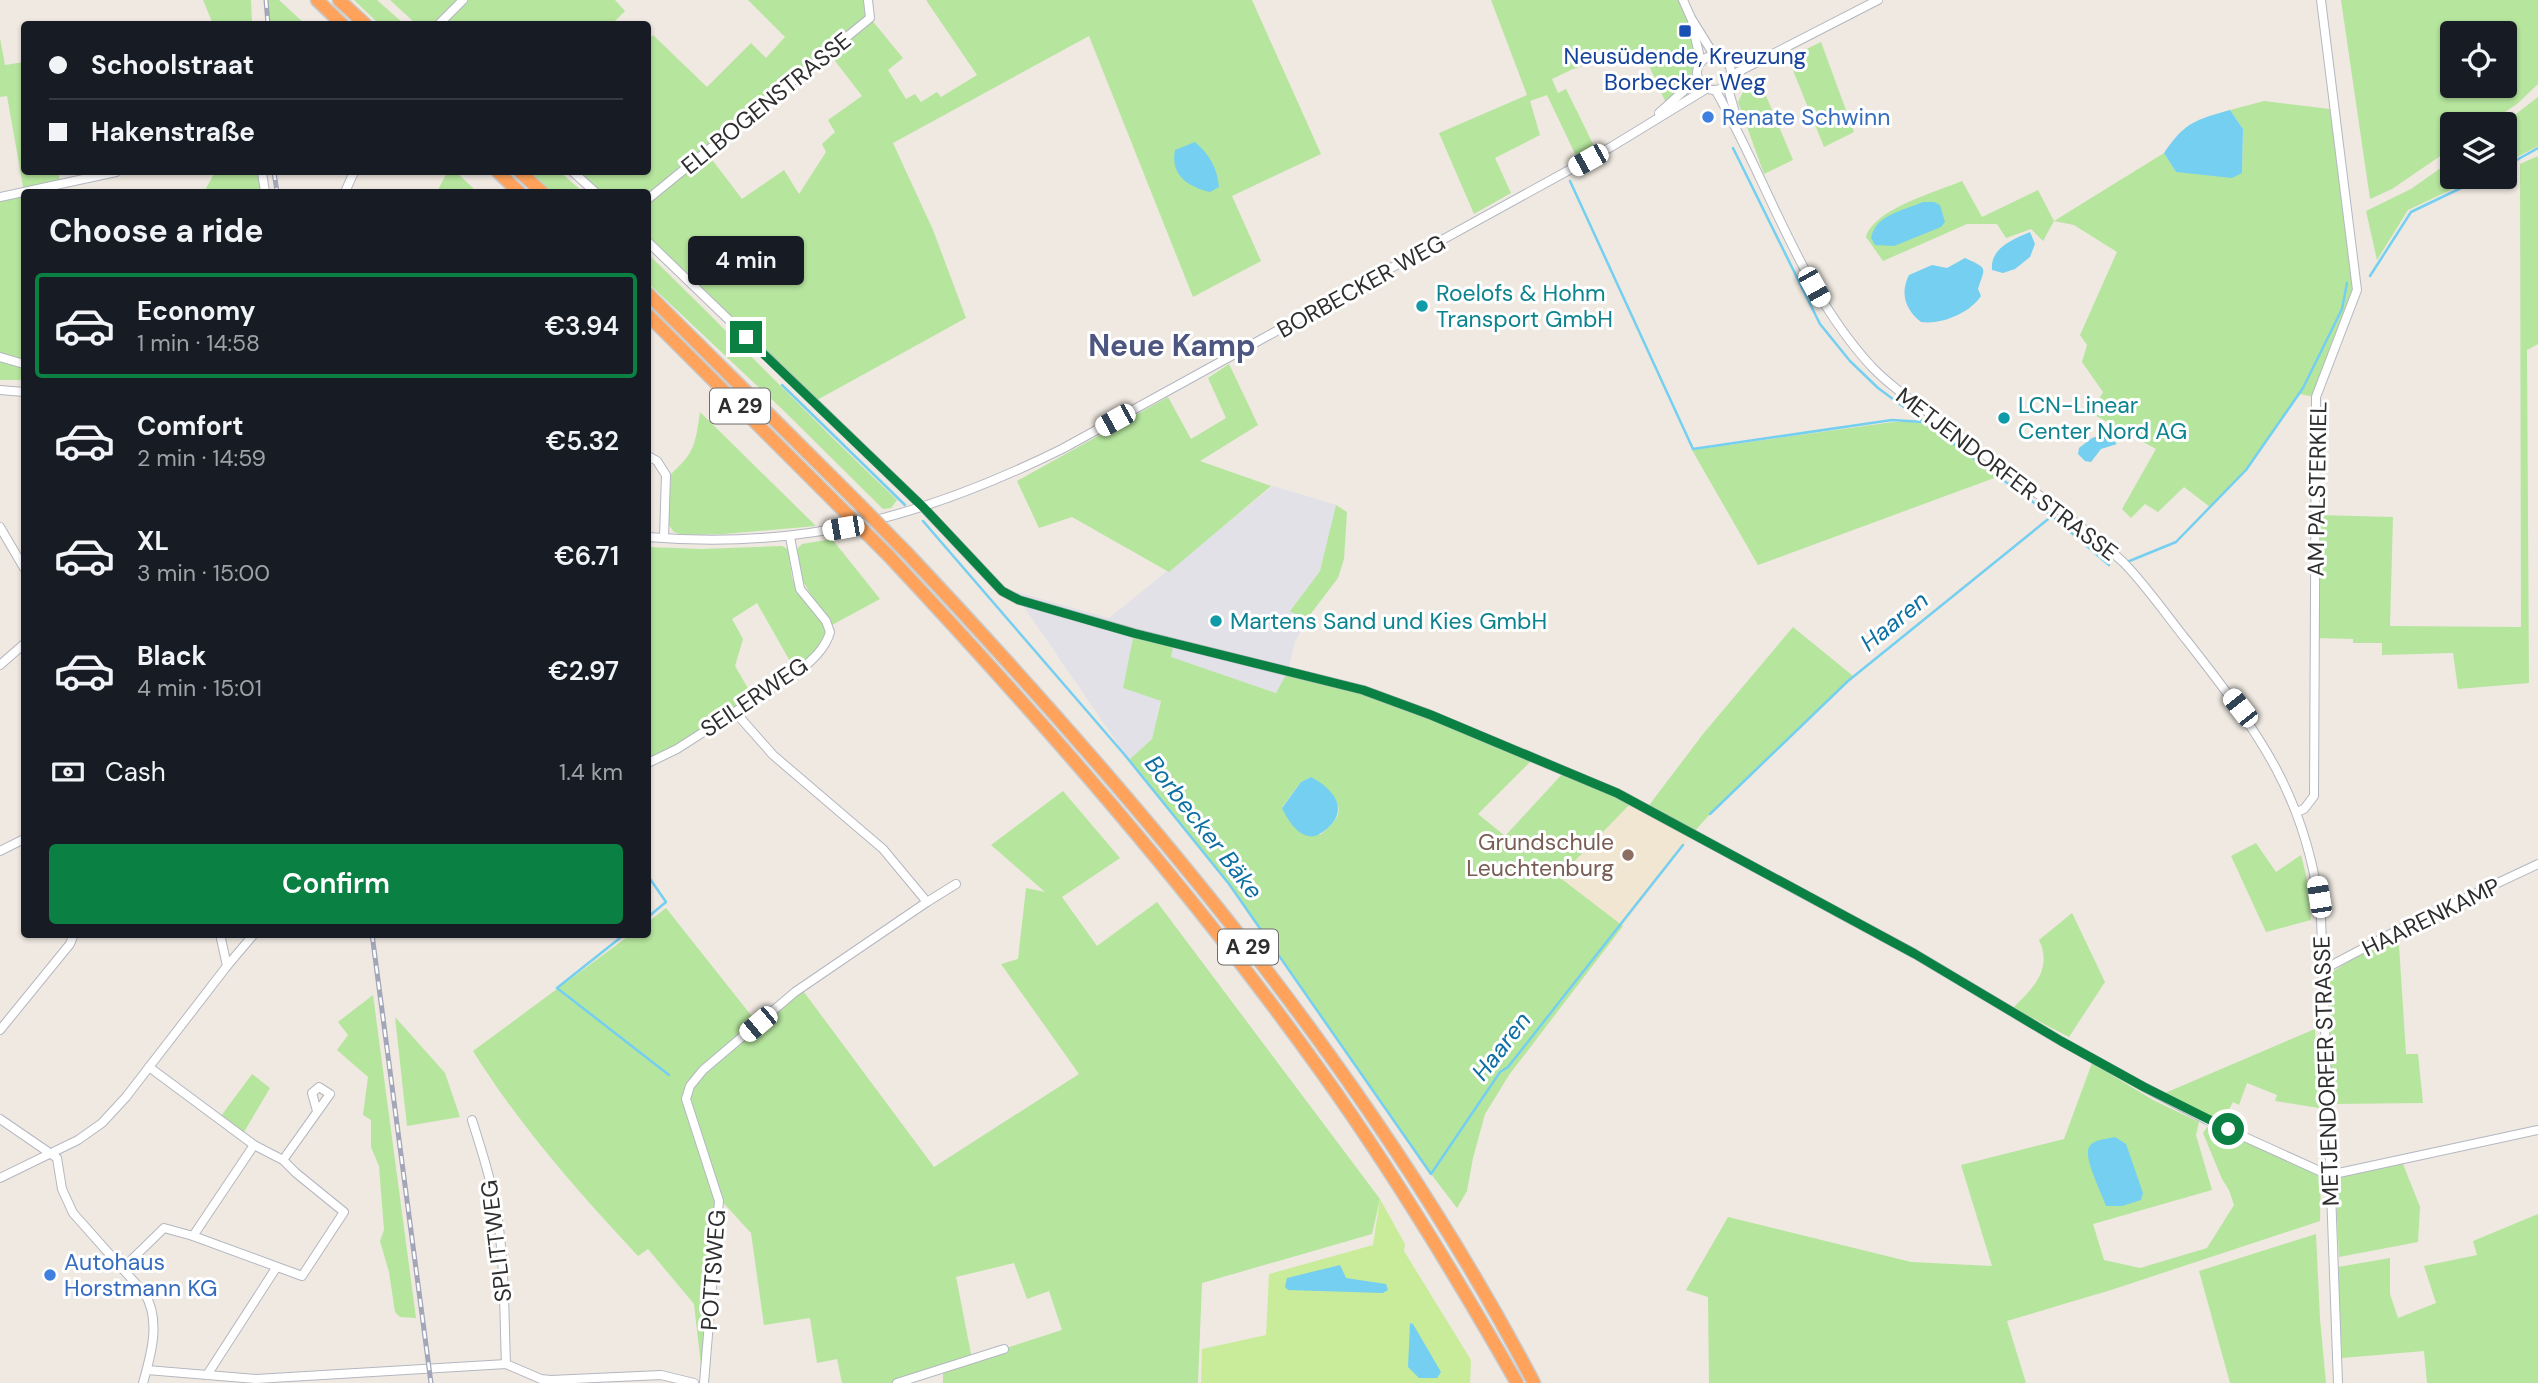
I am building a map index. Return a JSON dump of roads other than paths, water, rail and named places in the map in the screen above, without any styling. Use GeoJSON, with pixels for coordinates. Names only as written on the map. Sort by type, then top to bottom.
{"type":"FeatureCollection","features":[{"type":"Feature","properties":{"kind":"highway"},"geometry":{"type":"LineString","coordinates":[[317,0],[339,21]]}},
{"type":"Feature","properties":{"kind":"highway"},"geometry":{"type":"LineString","coordinates":[[339,0],[362,21]]}},
{"type":"Feature","properties":{"kind":"highway"},"geometry":{"type":"LineString","coordinates":[[501,175],[516,189]]}},
{"type":"Feature","properties":{"kind":"highway"},"geometry":{"type":"LineString","coordinates":[[523,175],[539,189]]}},
{"type":"Feature","properties":{"kind":"highway","name":"A 29"},"geometry":{"type":"LineString","coordinates":[[651,297],[906,553],[1073,735],[1177,857],[1254,956],[1382,1132],[1475,1279],[1534,1383]]}},
{"type":"Feature","properties":{"kind":"highway","name":"A 29"},"geometry":{"type":"LineString","coordinates":[[651,318],[888,555],[1106,797],[1263,992],[1376,1151],[1463,1289],[1517,1383]]}},
{"type":"Feature","properties":{"kind":"street"},"geometry":{"type":"LineString","coordinates":[[442,21],[464,0]]}},
{"type":"Feature","properties":{"kind":"street","name":"ELLBOGENSTRASSE"},"geometry":{"type":"LineString","coordinates":[[651,197],[870,18],[868,0]]}},
{"type":"Feature","properties":{"kind":"street"},"geometry":{"type":"LineString","coordinates":[[1684,0],[1701,62],[1698,78],[1711,90],[1727,85],[1732,75],[1878,0]]}},
{"type":"Feature","properties":{"kind":"street","name":"AM PALSTERKIEL"},"geometry":{"type":"LineString","coordinates":[[2297,812],[2304,809],[2314,796],[2316,397],[2357,290],[2321,0]]}},
{"type":"Feature","properties":{"kind":"street"},"geometry":{"type":"LineString","coordinates":[[1691,18],[1714,55],[1728,61],[1768,56]]}},
{"type":"Feature","properties":{"kind":"street"},"geometry":{"type":"LineString","coordinates":[[1701,62],[1714,55]]}},
{"type":"Feature","properties":{"kind":"street"},"geometry":{"type":"LineString","coordinates":[[1728,61],[1732,75]]}},
{"type":"Feature","properties":{"kind":"street","name":"BORBECKER WEG"},"geometry":{"type":"LineString","coordinates":[[1643,127],[1698,78]]}},
{"type":"Feature","properties":{"kind":"street","name":"METJENDORFER STRASSE"},"geometry":{"type":"LineString","coordinates":[[1727,85],[1741,136]]}},
{"type":"Feature","properties":{"kind":"street","name":"METJENDORFER STRASSE"},"geometry":{"type":"LineString","coordinates":[[1711,90],[1741,136],[1824,306],[1862,355],[1891,385],[2069,517],[2124,563],[2246,717],[2272,759],[2297,812],[2315,873],[2321,918],[2338,1383]]}},
{"type":"Feature","properties":{"kind":"street","name":"BORBECKER WEG"},"geometry":{"type":"LineString","coordinates":[[651,537],[729,540],[790,537],[843,528],[924,508],[1011,474],[1062,449],[1458,233],[1711,90]]}},
{"type":"Feature","properties":{"kind":"street"},"geometry":{"type":"LineString","coordinates":[[37,189],[102,175]]}},
{"type":"Feature","properties":{"kind":"street"},"geometry":{"type":"LineString","coordinates":[[576,175],[592,189]]}},
{"type":"Feature","properties":{"kind":"street"},"geometry":{"type":"LineString","coordinates":[[0,197],[21,192]]}},
{"type":"Feature","properties":{"kind":"street"},"geometry":{"type":"LineString","coordinates":[[651,245],[924,508],[1002,591],[1019,600],[1133,633],[1363,690],[1431,715],[1617,793],[1915,954],[2144,1087],[2207,1120],[2329,1174],[2538,1130]]}},
{"type":"Feature","properties":{"kind":"street"},"geometry":{"type":"LineString","coordinates":[[0,357],[21,363]]}},
{"type":"Feature","properties":{"kind":"street"},"geometry":{"type":"LineString","coordinates":[[0,390],[21,392]]}},
{"type":"Feature","properties":{"kind":"street"},"geometry":{"type":"LineString","coordinates":[[651,458],[657,461],[666,475],[664,538]]}},
{"type":"Feature","properties":{"kind":"street"},"geometry":{"type":"LineString","coordinates":[[0,527],[21,563]]}},
{"type":"Feature","properties":{"kind":"street","name":"SEILERWEG"},"geometry":{"type":"LineString","coordinates":[[651,762],[677,749],[807,665],[830,636],[826,621],[800,589],[790,537]]}},
{"type":"Feature","properties":{"kind":"street"},"geometry":{"type":"LineString","coordinates":[[0,665],[21,647]]}},
{"type":"Feature","properties":{"kind":"street"},"geometry":{"type":"LineString","coordinates":[[736,712],[773,755],[883,849],[927,902]]}},
{"type":"Feature","properties":{"kind":"street"},"geometry":{"type":"LineString","coordinates":[[0,851],[21,840]]}},
{"type":"Feature","properties":{"kind":"street","name":"HAARENKAMP"},"geometry":{"type":"LineString","coordinates":[[2323,967],[2538,864]]}},
{"type":"Feature","properties":{"kind":"street","name":"POTTSWEG"},"geometry":{"type":"LineString","coordinates":[[704,1383],[719,1201],[686,1099],[690,1086],[702,1070],[795,992],[956,884]]}},
{"type":"Feature","properties":{"kind":"street"},"geometry":{"type":"LineString","coordinates":[[0,1030],[72,938]]}},
{"type":"Feature","properties":{"kind":"street"},"geometry":{"type":"LineString","coordinates":[[221,938],[227,966]]}},
{"type":"Feature","properties":{"kind":"street"},"geometry":{"type":"LineString","coordinates":[[0,1178],[78,1140],[102,1123],[126,1097],[251,938]]}},
{"type":"Feature","properties":{"kind":"street"},"geometry":{"type":"LineString","coordinates":[[122,1269],[164,1228],[302,1276],[344,1212],[283,1160],[254,1145],[149,1067]]}},
{"type":"Feature","properties":{"kind":"street"},"geometry":{"type":"LineString","coordinates":[[283,1160],[317,1111]]}},
{"type":"Feature","properties":{"kind":"street"},"geometry":{"type":"LineString","coordinates":[[0,1119],[57,1158],[62,1189],[73,1213],[145,1294],[153,1313],[152,1343],[143,1383]]}},
{"type":"Feature","properties":{"kind":"street","name":"SPLITTWEG"},"geometry":{"type":"LineString","coordinates":[[472,1120],[497,1210],[506,1364]]}},
{"type":"Feature","properties":{"kind":"street"},"geometry":{"type":"LineString","coordinates":[[193,1236],[254,1145]]}},
{"type":"Feature","properties":{"kind":"street"},"geometry":{"type":"LineString","coordinates":[[207,1375],[276,1268]]}},
{"type":"Feature","properties":{"kind":"street"},"geometry":{"type":"LineString","coordinates":[[897,1383],[1004,1349]]}},
{"type":"Feature","properties":{"kind":"street"},"geometry":{"type":"LineString","coordinates":[[147,1370],[256,1381],[506,1364],[551,1380],[661,1375],[694,1383]]}},
{"type":"Feature","properties":{"kind":"street"},"geometry":{"type":"LineString","coordinates":[[358,1373],[359,1383]]}},
{"type":"Feature","properties":{"kind":"water"},"geometry":{"type":"Polygon","coordinates":[[[2230,110],[2243,129],[2242,173],[2232,178],[2176,172],[2164,153],[2178,135],[2199,120],[2230,110]]]}},
{"type":"Feature","properties":{"kind":"water"},"geometry":{"type":"Polygon","coordinates":[[[1195,142],[1209,157],[1217,174],[1219,187],[1210,192],[1188,183],[1175,166],[1175,150],[1195,142]]]}},
{"type":"Feature","properties":{"kind":"water"},"geometry":{"type":"Polygon","coordinates":[[[1923,202],[1940,205],[1945,222],[1941,227],[1894,246],[1875,245],[1871,238],[1884,218],[1923,202]]]}},
{"type":"Feature","properties":{"kind":"water"},"geometry":{"type":"Polygon","coordinates":[[[2030,232],[2035,244],[2030,257],[2015,269],[2003,273],[1992,270],[1992,262],[1998,250],[2030,232]]]}},
{"type":"Feature","properties":{"kind":"water"},"geometry":{"type":"Polygon","coordinates":[[[1965,258],[1983,269],[1978,289],[1981,296],[1970,308],[1954,316],[1937,322],[1921,322],[1911,312],[1906,300],[1905,288],[1909,275],[1932,265],[1947,268],[1965,258]]]}},
{"type":"Feature","properties":{"kind":"water"},"geometry":{"type":"Polygon","coordinates":[[[2101,435],[2111,438],[2117,444],[2101,449],[2091,462],[2085,461],[2078,454],[2079,448],[2101,435]]]}},
{"type":"Feature","properties":{"kind":"water"},"geometry":{"type":"Polygon","coordinates":[[[1311,777],[1326,787],[1336,799],[1338,813],[1328,828],[1311,836],[1295,828],[1282,808],[1301,782],[1311,777]]]}},
{"type":"Feature","properties":{"kind":"water"},"geometry":{"type":"Polygon","coordinates":[[[2115,1137],[2126,1144],[2143,1193],[2141,1200],[2122,1206],[2106,1206],[2088,1152],[2094,1142],[2115,1137]]]}},
{"type":"Feature","properties":{"kind":"water"},"geometry":{"type":"Polygon","coordinates":[[[1340,1265],[1346,1278],[1386,1284],[1388,1290],[1383,1293],[1288,1290],[1285,1287],[1287,1278],[1340,1265]]]}},
{"type":"Feature","properties":{"kind":"water"},"geometry":{"type":"Polygon","coordinates":[[[1410,1323],[1441,1372],[1437,1378],[1419,1378],[1408,1367],[1410,1323]]]}},
{"type":"Feature","properties":{"kind":"waterway"},"geometry":{"type":"LineString","coordinates":[[1733,148],[1820,324],[1850,361],[1878,388],[2052,516]]}},
{"type":"Feature","properties":{"kind":"waterway","name":"Haaren"},"geometry":{"type":"LineString","coordinates":[[2517,160],[2538,148]]}},
{"type":"Feature","properties":{"kind":"waterway"},"geometry":{"type":"LineString","coordinates":[[1570,181],[1693,449],[1892,420],[1923,422]]}},
{"type":"Feature","properties":{"kind":"waterway","name":"Haaren"},"geometry":{"type":"LineString","coordinates":[[2370,276],[2411,212],[2459,189]]}},
{"type":"Feature","properties":{"kind":"waterway","name":"Haaren"},"geometry":{"type":"LineString","coordinates":[[2127,562],[2176,542],[2246,470],[2303,388],[2342,309],[2347,283]]}},
{"type":"Feature","properties":{"kind":"waterway","name":"Borbecker Bäke"},"geometry":{"type":"LineString","coordinates":[[782,385],[905,505]]}},
{"type":"Feature","properties":{"kind":"waterway","name":"Haaren"},"geometry":{"type":"LineString","coordinates":[[1710,814],[1848,681],[2052,516],[2109,565]]}},
{"type":"Feature","properties":{"kind":"waterway","name":"Borbecker Bäke"},"geometry":{"type":"LineString","coordinates":[[923,521],[1124,754],[1229,884],[1431,1174],[1500,1072],[1508,1067],[1683,845]]}},
{"type":"Feature","properties":{"kind":"waterway"},"geometry":{"type":"LineString","coordinates":[[651,880],[666,902],[651,914]]}},
{"type":"Feature","properties":{"kind":"waterway"},"geometry":{"type":"LineString","coordinates":[[620,938],[557,988],[669,1075]]}},
{"type":"Feature","properties":{"kind":"railway"},"geometry":{"type":"LineString","coordinates":[[266,0],[268,21]]}},
{"type":"Feature","properties":{"kind":"railway"},"geometry":{"type":"LineString","coordinates":[[274,175],[277,189]]}},
{"type":"Feature","properties":{"kind":"railway"},"geometry":{"type":"LineString","coordinates":[[373,938],[431,1383]]}},
{"type":"Feature","properties":{"kind":"place","name":"Neusüdende, Kreuzung Borbecker Weg"},"geometry":{"type":"Point","coordinates":[1685,31]}},
{"type":"Feature","properties":{"kind":"place","name":"Renate Schwinn"},"geometry":{"type":"Point","coordinates":[1708,117]}},
{"type":"Feature","properties":{"kind":"place","name":"Roelofs & Hohm Transport GmbH"},"geometry":{"type":"Point","coordinates":[1422,306]}},
{"type":"Feature","properties":{"kind":"place","name":"LCN-Linear Center Nord AG"},"geometry":{"type":"Point","coordinates":[2004,418]}},
{"type":"Feature","properties":{"kind":"place","name":"Martens Sand und Kies GmbH"},"geometry":{"type":"Point","coordinates":[1216,621]}},
{"type":"Feature","properties":{"kind":"place","name":"Grundschule Leuchtenburg"},"geometry":{"type":"Point","coordinates":[1628,855]}},
{"type":"Feature","properties":{"kind":"place","name":"Autohaus Horstmann KG"},"geometry":{"type":"Point","coordinates":[50,1275]}},
{"type":"Feature","properties":{"kind":"district","name":"Neue Kamp"},"geometry":{"type":"Point","coordinates":[1172,345]}}]}
